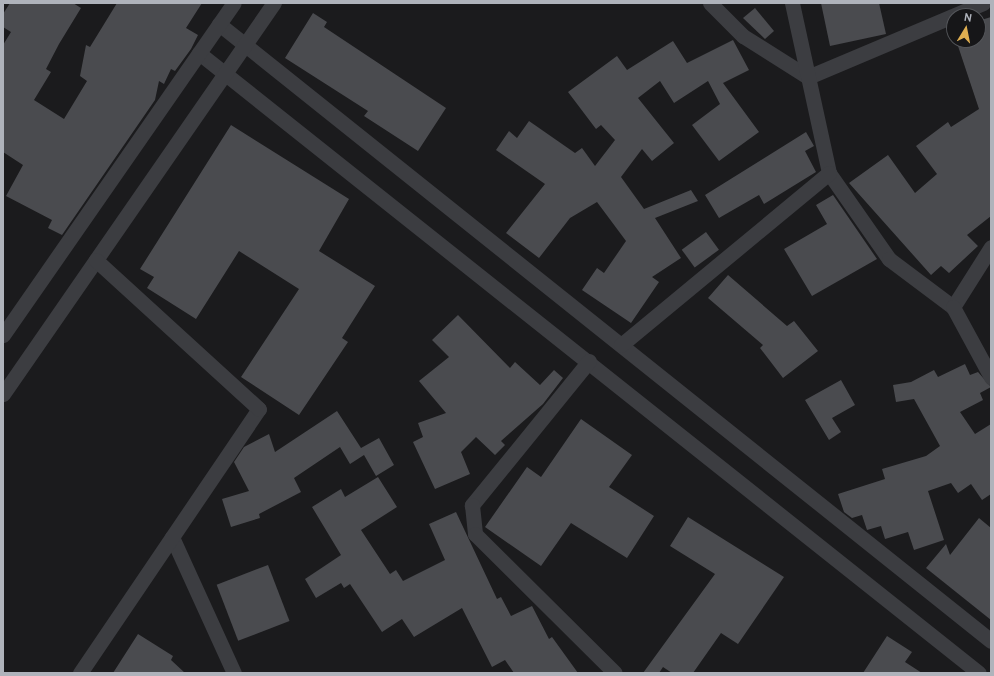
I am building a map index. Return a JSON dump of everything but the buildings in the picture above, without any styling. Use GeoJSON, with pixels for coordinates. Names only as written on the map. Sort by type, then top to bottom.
{"type":"FeatureCollection","features":[{"type":"Feature","properties":{"kind":"street"},"geometry":{"type":"LineString","coordinates":[[5,327],[234,3]]}},
{"type":"Feature","properties":{"kind":"street"},"geometry":{"type":"LineString","coordinates":[[3,394],[274,3]]}},
{"type":"Feature","properties":{"kind":"street"},"geometry":{"type":"LineString","coordinates":[[710,3],[743,36],[808,76]]}},
{"type":"Feature","properties":{"kind":"street"},"geometry":{"type":"LineString","coordinates":[[792,3],[829,173],[889,259],[953,307],[991,377]]}},
{"type":"Feature","properties":{"kind":"street"},"geometry":{"type":"LineString","coordinates":[[808,76],[983,3]]}},
{"type":"Feature","properties":{"kind":"street"},"geometry":{"type":"LineString","coordinates":[[219,24],[991,641]]}},
{"type":"Feature","properties":{"kind":"street"},"geometry":{"type":"LineString","coordinates":[[199,53],[226,72],[979,673]]}},
{"type":"Feature","properties":{"kind":"street"},"geometry":{"type":"LineString","coordinates":[[621,345],[829,173]]}},
{"type":"Feature","properties":{"kind":"street"},"geometry":{"type":"LineString","coordinates":[[953,307],[991,247]]}},
{"type":"Feature","properties":{"kind":"street"},"geometry":{"type":"LineString","coordinates":[[80,673],[258,409],[96,260]]}},
{"type":"Feature","properties":{"kind":"street"},"geometry":{"type":"LineString","coordinates":[[589,361],[472,505],[475,534],[615,673]]}},
{"type":"Feature","properties":{"kind":"street"},"geometry":{"type":"LineString","coordinates":[[172,537],[234,673]]}}]}
